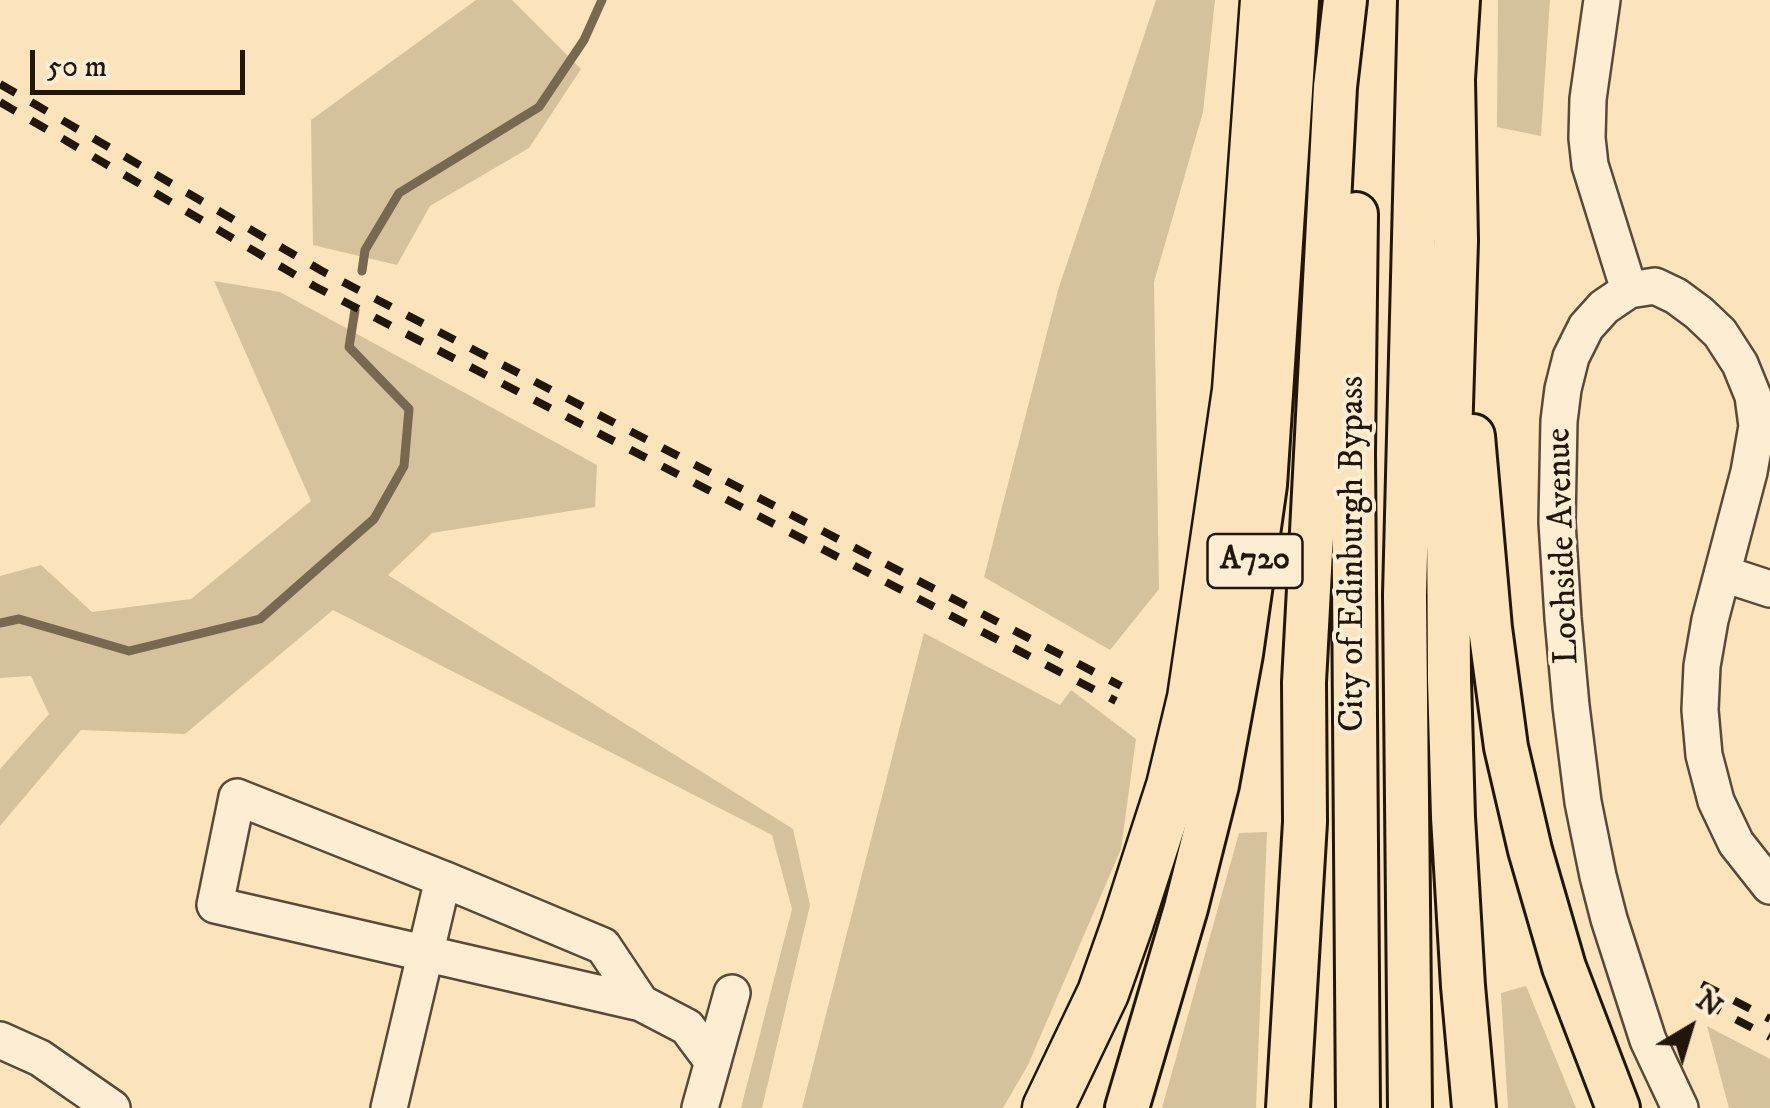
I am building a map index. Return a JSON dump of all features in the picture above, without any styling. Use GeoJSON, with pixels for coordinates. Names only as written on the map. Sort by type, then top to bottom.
{"type":"FeatureCollection","features":[{"type":"Feature","properties":{"kind":"highway"},"geometry":{"type":"LineString","coordinates":[[1048,1108],[1103,993],[1161,822],[1193,698],[1238,390],[1266,0]]}},
{"type":"Feature","properties":{"kind":"main road","name":"A720"},"geometry":{"type":"LineString","coordinates":[[1127,1108],[1217,786],[1242,654],[1271,414],[1297,0]]}},
{"type":"Feature","properties":{"kind":"main road","name":"A720"},"geometry":{"type":"LineString","coordinates":[[1288,1108],[1305,822],[1304,682],[1344,0]]}},
{"type":"Feature","properties":{"kind":"main road","name":"City of Edinburgh Bypass"},"geometry":{"type":"LineString","coordinates":[[1358,1108],[1353,453],[1358,94],[1365,0]]}},
{"type":"Feature","properties":{"kind":"main road","name":"City of Edinburgh Bypass"},"geometry":{"type":"LineString","coordinates":[[1410,1108],[1405,595],[1420,0]]}},
{"type":"Feature","properties":{"kind":"main road"},"geometry":{"type":"LineString","coordinates":[[1458,0],[1452,78],[1456,242],[1448,504],[1449,680],[1458,892],[1474,1108]]}},
{"type":"Feature","properties":{"kind":"main road"},"geometry":{"type":"LineString","coordinates":[[1456,242],[1490,628],[1506,747],[1530,850],[1564,967],[1618,1108]]}},
{"type":"Feature","properties":{"kind":"street"},"geometry":{"type":"LineString","coordinates":[[1602,0],[1588,98],[1587,138],[1590,165],[1629,290],[1654,286],[1676,296],[1699,314],[1720,333],[1740,364],[1753,396],[1757,426],[1750,472],[1710,620],[1700,710],[1704,755],[1716,801],[1736,843],[1770,886]]}},
{"type":"Feature","properties":{"kind":"street","name":"Lochside Avenue"},"geometry":{"type":"LineString","coordinates":[[1629,290],[1604,307],[1586,326],[1571,357],[1559,420],[1557,522],[1570,706],[1598,876],[1648,1040],[1680,1108]]}},
{"type":"Feature","properties":{"kind":"street"},"geometry":{"type":"LineString","coordinates":[[1724,574],[1770,589]]}},
{"type":"Feature","properties":{"kind":"street"},"geometry":{"type":"LineString","coordinates":[[641,1003],[603,946],[236,798],[214,906],[641,1003],[687,1028],[713,1062]]}},
{"type":"Feature","properties":{"kind":"street"},"geometry":{"type":"LineString","coordinates":[[389,1108],[443,880]]}},
{"type":"Feature","properties":{"kind":"street"},"geometry":{"type":"LineString","coordinates":[[700,1108],[732,993]]}},
{"type":"Feature","properties":{"kind":"street"},"geometry":{"type":"LineString","coordinates":[[0,1040],[40,1058],[112,1108]]}},
{"type":"Feature","properties":{"kind":"shaded area"},"geometry":{"type":"Polygon","coordinates":[[[476,0],[512,0],[581,69],[529,148],[430,206],[397,265],[313,245],[311,120],[476,0]]]}},
{"type":"Feature","properties":{"kind":"shaded area"},"geometry":{"type":"Polygon","coordinates":[[[1156,0],[1215,0],[1203,112],[1154,282],[1159,589],[1110,650],[984,577],[1058,290],[1156,0]]]}},
{"type":"Feature","properties":{"kind":"shaded area"},"geometry":{"type":"Polygon","coordinates":[[[1498,0],[1550,0],[1541,136],[1497,127],[1498,0]]]}},
{"type":"Feature","properties":{"kind":"shaded area"},"geometry":{"type":"Polygon","coordinates":[[[214,281],[280,292],[597,465],[595,507],[432,533],[388,575],[793,829],[810,905],[762,1108],[741,1108],[792,909],[772,835],[333,610],[185,734],[81,730],[0,826],[0,769],[49,714],[31,676],[0,678],[0,576],[41,565],[92,612],[191,599],[311,501],[214,281]]]}},
{"type":"Feature","properties":{"kind":"shaded area"},"geometry":{"type":"Polygon","coordinates":[[[924,633],[1060,705],[1071,690],[1136,739],[1121,849],[1028,1065],[1003,1108],[802,1108],[924,633]]]}},
{"type":"Feature","properties":{"kind":"shaded area"},"geometry":{"type":"Polygon","coordinates":[[[1267,832],[1256,1108],[1162,1108],[1239,833],[1267,832]]]}},
{"type":"Feature","properties":{"kind":"shaded area"},"geometry":{"type":"Polygon","coordinates":[[[1526,986],[1576,1108],[1508,1108],[1501,993],[1526,986]]]}},
{"type":"Feature","properties":{"kind":"shaded area"},"geometry":{"type":"Polygon","coordinates":[[[1707,1026],[1770,1059],[1770,1108],[1729,1108],[1707,1026]]]}},
{"type":"Feature","properties":{"kind":"waterway"},"geometry":{"type":"LineString","coordinates":[[362,271],[365,250],[399,193],[539,107],[584,40],[602,0]]}},
{"type":"Feature","properties":{"kind":"waterway"},"geometry":{"type":"LineString","coordinates":[[0,623],[19,619],[129,651],[260,619],[374,519],[404,466],[409,409],[349,347],[355,310]]}},
{"type":"Feature","properties":{"kind":"railway"},"geometry":{"type":"LineString","coordinates":[[0,84],[322,271],[1121,686]]}},
{"type":"Feature","properties":{"kind":"railway"},"geometry":{"type":"LineString","coordinates":[[0,102],[314,286],[1116,701]]}},
{"type":"Feature","properties":{"kind":"railway"},"geometry":{"type":"LineString","coordinates":[[1702,984],[1770,1019]]}},
{"type":"Feature","properties":{"kind":"railway"},"geometry":{"type":"LineString","coordinates":[[1704,1003],[1770,1037]]}}]}
